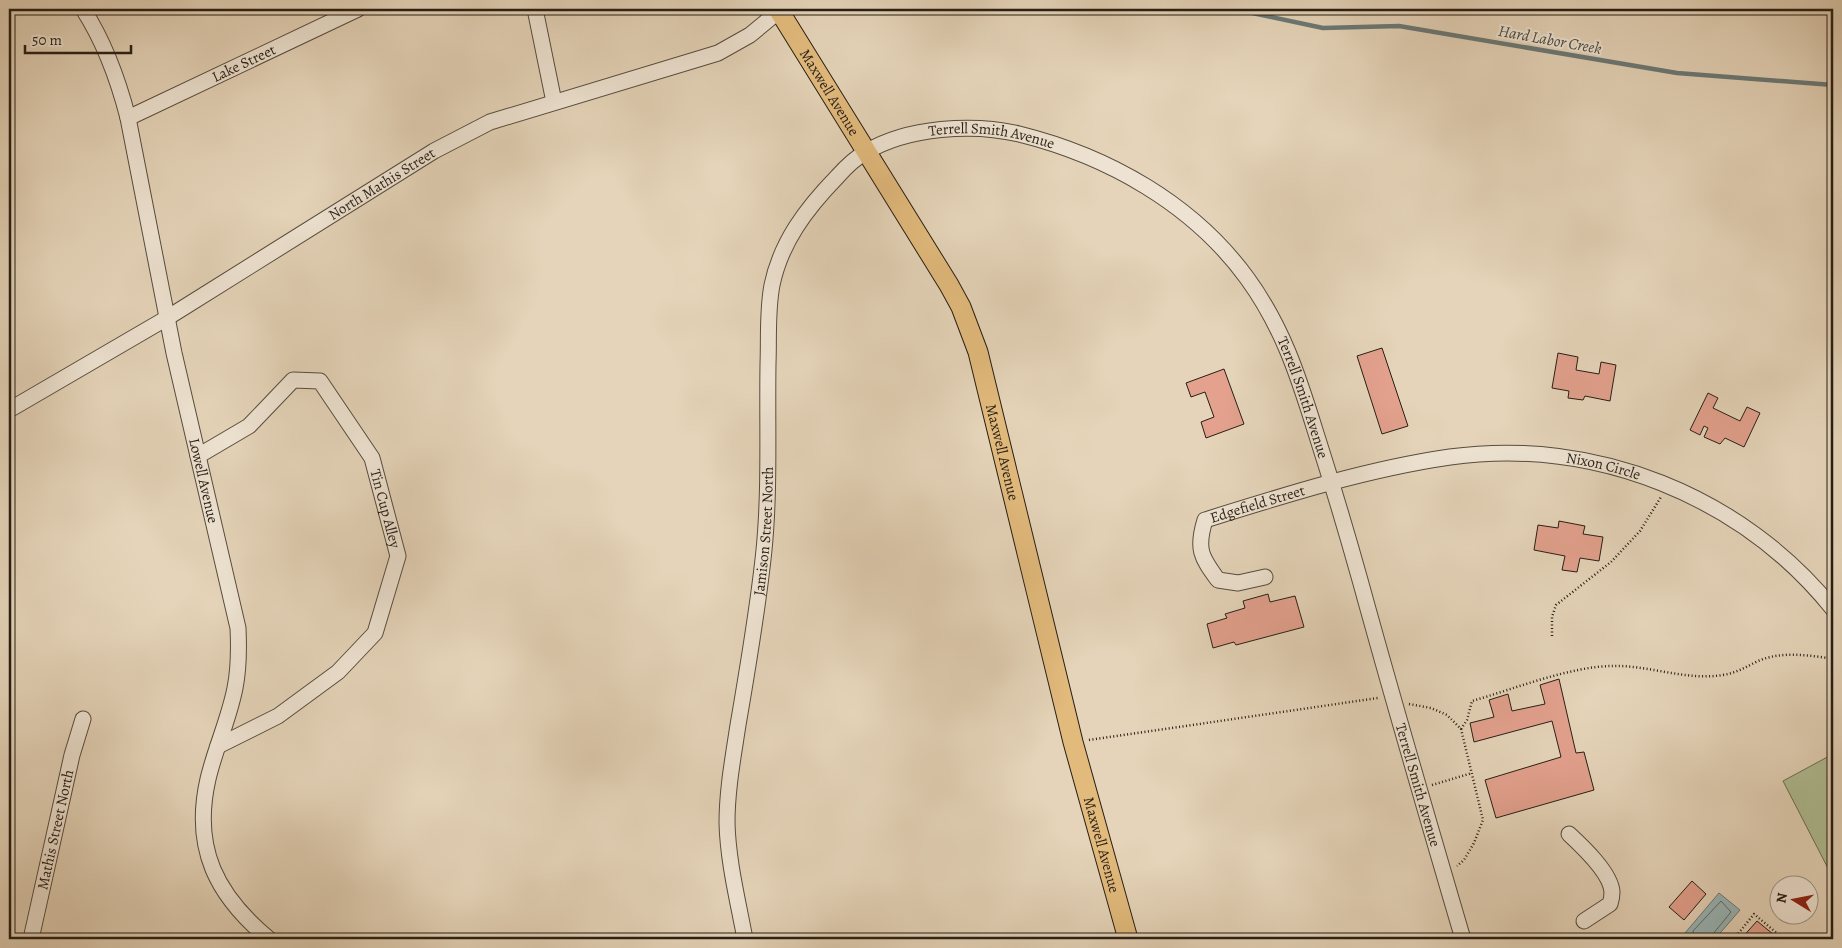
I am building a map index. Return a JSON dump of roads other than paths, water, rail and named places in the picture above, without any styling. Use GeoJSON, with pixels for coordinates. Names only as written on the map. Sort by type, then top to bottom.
{"type":"FeatureCollection","features":[{"type":"Feature","properties":{"kind":"main road","name":"Maxwell Avenue"},"geometry":{"type":"LineString","coordinates":[[778,10],[949,285],[961,307],[978,352],[1073,742],[1128,939]]}},
{"type":"Feature","properties":{"kind":"street","name":"Lowell Avenue"},"geometry":{"type":"LineString","coordinates":[[83,9],[108,54],[119,84],[128,118],[167,318],[238,628],[239,655],[235,690],[208,779],[204,808],[205,840],[211,865],[220,886],[243,916],[270,939]]}},
{"type":"Feature","properties":{"kind":"street","name":"Lake Street"},"geometry":{"type":"LineString","coordinates":[[128,118],[358,9]]}},
{"type":"Feature","properties":{"kind":"street"},"geometry":{"type":"LineString","coordinates":[[536,9],[554,102]]}},
{"type":"Feature","properties":{"kind":"street","name":"North Mathis Street"},"geometry":{"type":"LineString","coordinates":[[9,410],[167,318],[434,151],[490,122],[718,53],[750,36],[778,10]]}},
{"type":"Feature","properties":{"kind":"street","name":"Terrell Smith Avenue"},"geometry":{"type":"LineString","coordinates":[[865,152],[896,140],[942,129],[967,127],[997,130],[1044,141],[1089,157],[1128,175],[1166,198],[1198,224],[1224,249],[1246,277],[1269,310],[1295,366],[1332,483],[1463,939]]}},
{"type":"Feature","properties":{"kind":"street","name":"Jamison Street North"},"geometry":{"type":"LineString","coordinates":[[745,939],[729,843],[728,798],[764,548],[769,306],[782,253],[796,226],[824,190],[846,167],[865,152]]}},
{"type":"Feature","properties":{"kind":"street","name":"Tin Cup Alley"},"geometry":{"type":"LineString","coordinates":[[198,456],[249,426],[293,380],[320,381],[372,458],[398,556],[375,633],[338,672],[278,716],[218,746]]}},
{"type":"Feature","properties":{"kind":"street","name":"Nixon Circle"},"geometry":{"type":"LineString","coordinates":[[1332,483],[1396,466],[1438,459],[1502,454],[1555,456],[1629,470],[1669,485],[1724,512],[1766,541],[1785,558],[1833,609]]}},
{"type":"Feature","properties":{"kind":"street","name":"Edgefield Street"},"geometry":{"type":"LineString","coordinates":[[1265,577],[1238,584],[1218,580],[1204,560],[1200,538],[1205,520],[1332,483]]}},
{"type":"Feature","properties":{"kind":"street","name":"Mathis Street North"},"geometry":{"type":"LineString","coordinates":[[31,939],[72,755],[83,719]]}},
{"type":"Feature","properties":{"kind":"street"},"geometry":{"type":"LineString","coordinates":[[1569,834],[1585,849],[1608,880],[1612,892],[1610,904],[1584,921]]}},
{"type":"Feature","properties":{"kind":"water"},"geometry":{"type":"Polygon","coordinates":[[[1719,893],[1740,910],[1715,939],[1692,939],[1685,933],[1719,893]]]}},
{"type":"Feature","properties":{"kind":"waterway","name":"Hard Labor Creek"},"geometry":{"type":"LineString","coordinates":[[1234,9],[1323,28],[1399,26],[1677,73],[1833,85]]}}]}
